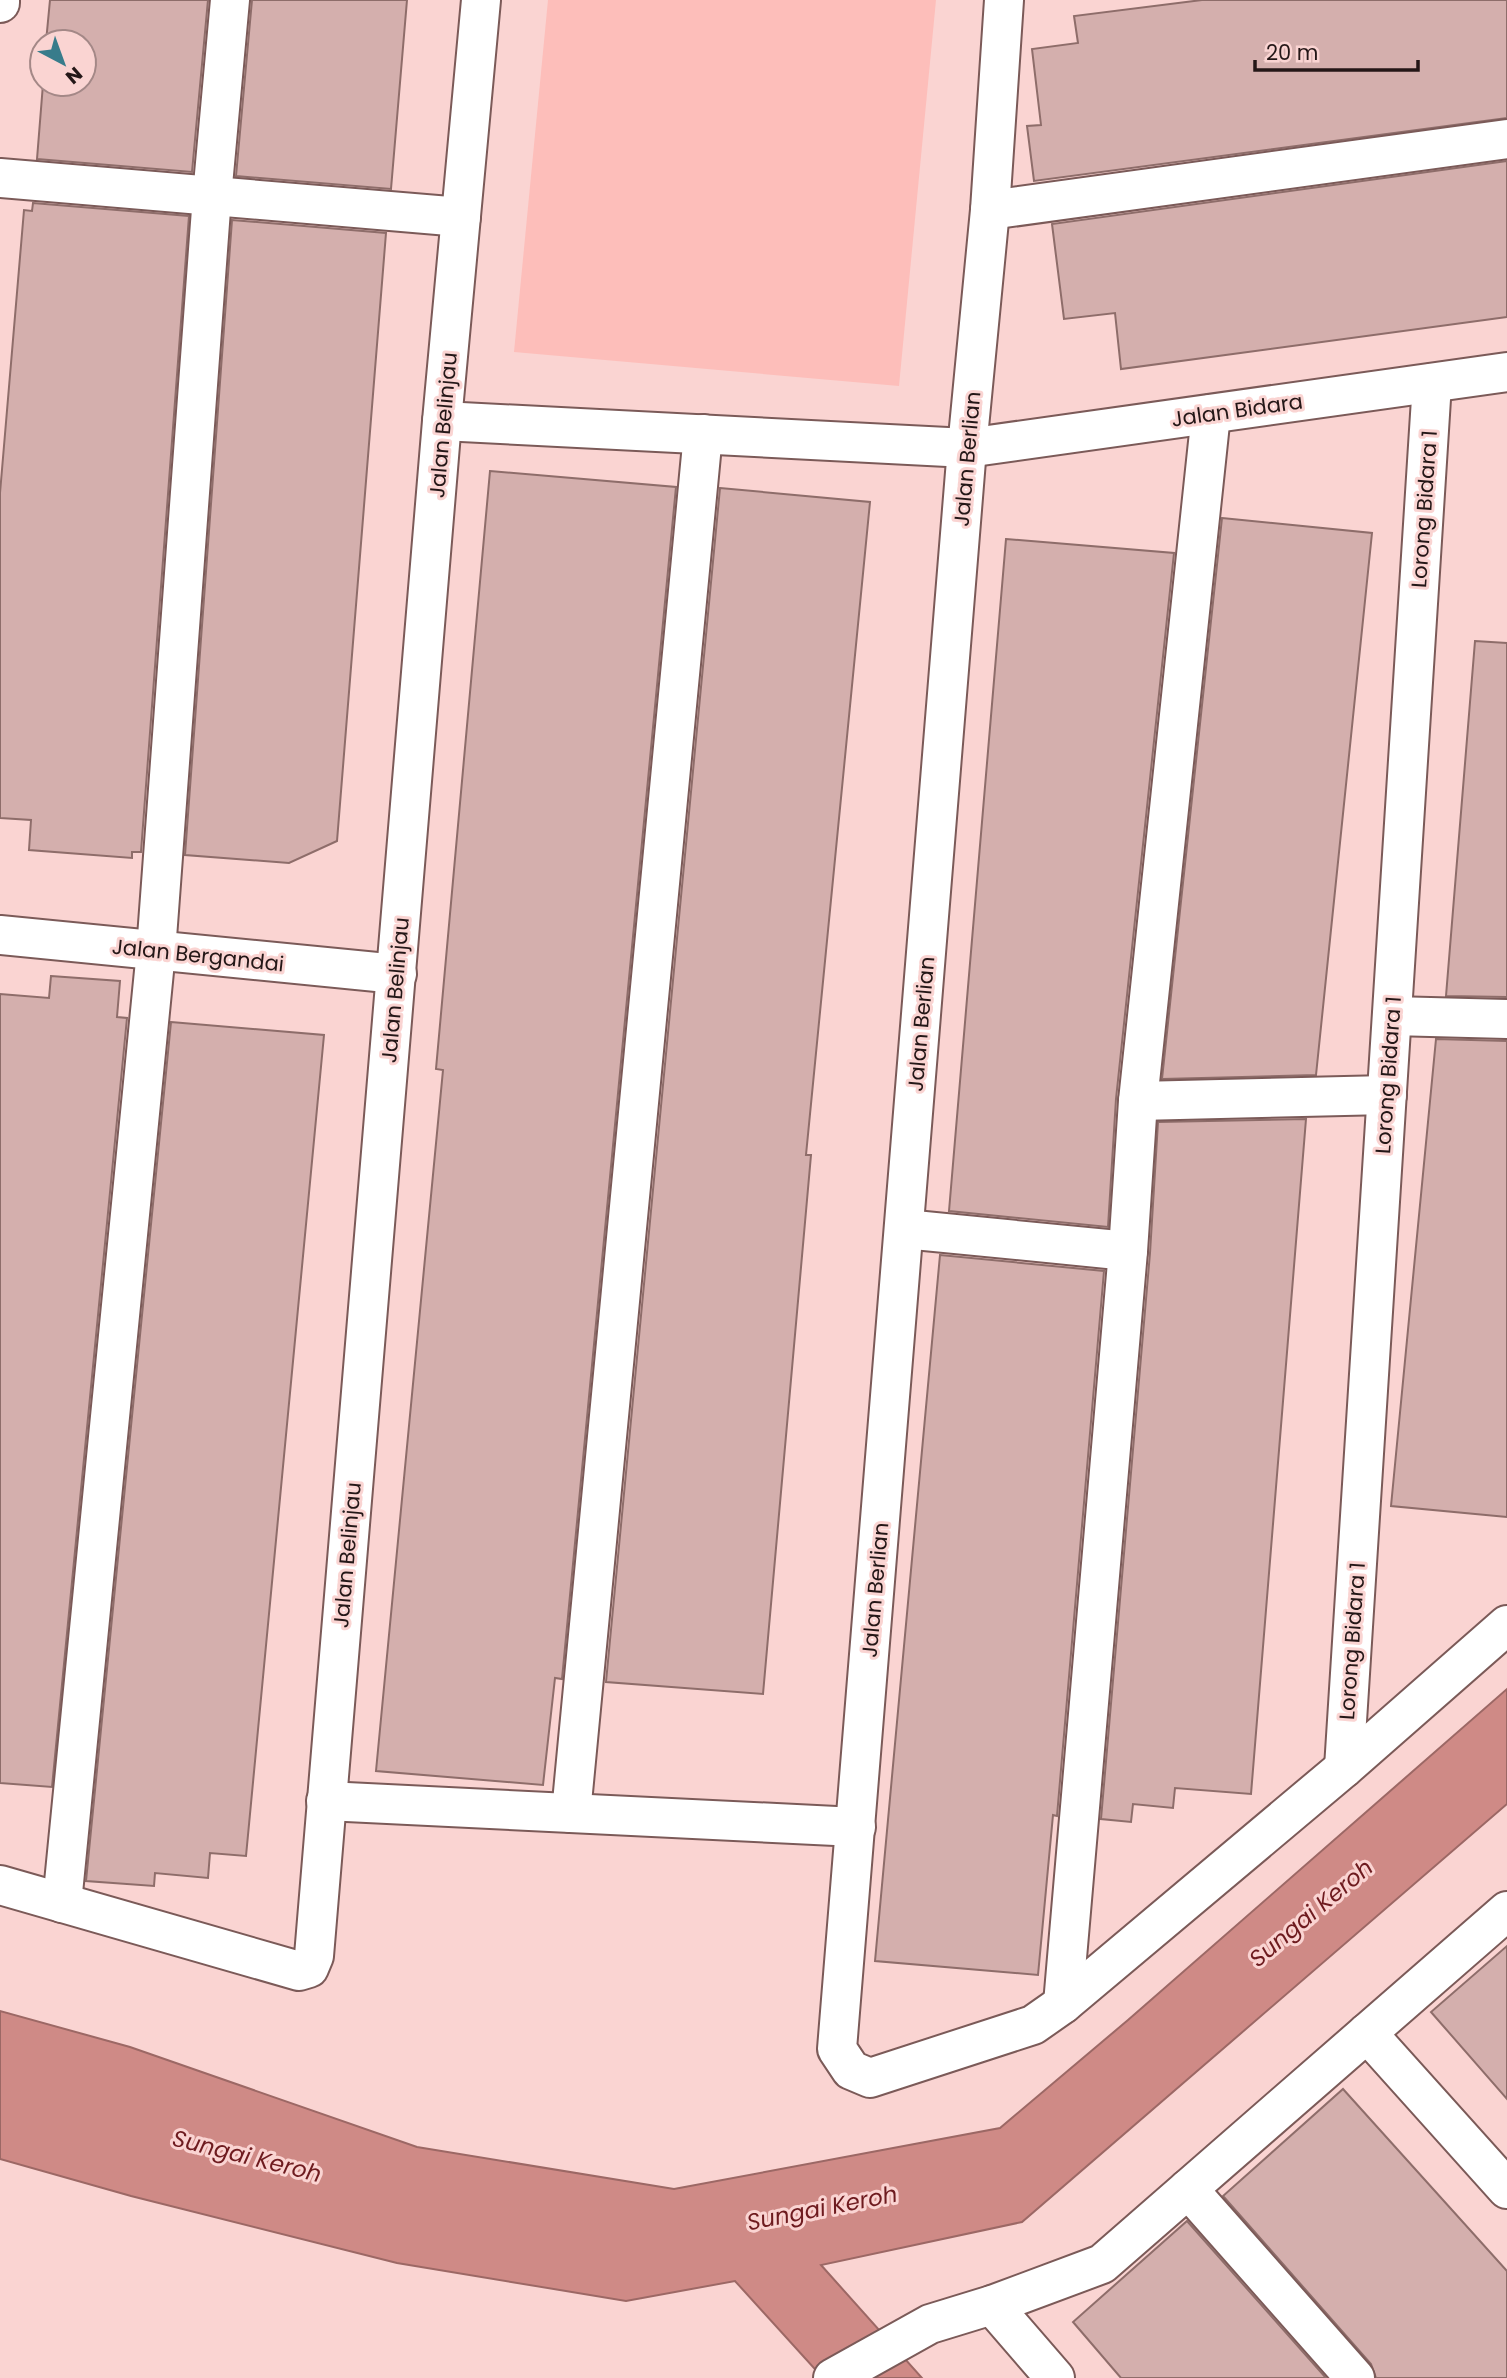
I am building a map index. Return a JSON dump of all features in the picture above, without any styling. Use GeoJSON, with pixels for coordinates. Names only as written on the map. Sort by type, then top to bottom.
{"type":"FeatureCollection","features":[{"type":"Feature","properties":{"kind":"street"},"geometry":{"type":"LineString","coordinates":[[0,1885],[62,1903],[156,951],[212,196],[230,0]]}},
{"type":"Feature","properties":{"kind":"street","name":"Jalan Belinjau"},"geometry":{"type":"LineString","coordinates":[[62,1903],[299,1971],[309,1968],[314,1956],[442,421],[481,0]]}},
{"type":"Feature","properties":{"kind":"street","name":"Jalan Berlian"},"geometry":{"type":"LineString","coordinates":[[1004,0],[990,210],[967,448],[837,2049],[851,2070],[870,2078],[1033,2025],[1063,2004]]}},
{"type":"Feature","properties":{"kind":"street"},"geometry":{"type":"LineString","coordinates":[[990,210],[1507,139]]}},
{"type":"Feature","properties":{"kind":"street"},"geometry":{"type":"LineString","coordinates":[[0,178],[461,218]]}},
{"type":"Feature","properties":{"kind":"street","name":"Jalan Bidara"},"geometry":{"type":"LineString","coordinates":[[442,421],[967,448],[1507,372]]}},
{"type":"Feature","properties":{"kind":"street","name":"Lorong Bidara 1"},"geometry":{"type":"LineString","coordinates":[[1345,1768],[1432,383]]}},
{"type":"Feature","properties":{"kind":"street"},"geometry":{"type":"LineString","coordinates":[[1063,2004],[1128,1251],[1138,1101],[1211,414]]}},
{"type":"Feature","properties":{"kind":"street"},"geometry":{"type":"LineString","coordinates":[[571,1813],[703,434]]}},
{"type":"Feature","properties":{"kind":"street","name":"Jalan Bergandai"},"geometry":{"type":"LineString","coordinates":[[0,935],[397,974]]}},
{"type":"Feature","properties":{"kind":"street"},"geometry":{"type":"LineString","coordinates":[[1392,1017],[1507,1019]]}},
{"type":"Feature","properties":{"kind":"street"},"geometry":{"type":"LineString","coordinates":[[1138,1101],[1387,1095]]}},
{"type":"Feature","properties":{"kind":"street"},"geometry":{"type":"LineString","coordinates":[[904,1229],[1128,1251]]}},
{"type":"Feature","properties":{"kind":"street"},"geometry":{"type":"LineString","coordinates":[[1063,2004],[1345,1768],[1507,1625]]}},
{"type":"Feature","properties":{"kind":"street"},"geometry":{"type":"LineString","coordinates":[[326,1801],[856,1827]]}},
{"type":"Feature","properties":{"kind":"street"},"geometry":{"type":"LineString","coordinates":[[833,2378],[930,2324],[992,2305],[1102,2264],[1507,1911]]}},
{"type":"Feature","properties":{"kind":"street"},"geometry":{"type":"LineString","coordinates":[[1367,2033],[1507,2189]]}},
{"type":"Feature","properties":{"kind":"street"},"geometry":{"type":"LineString","coordinates":[[1188,2189],[1356,2378]]}},
{"type":"Feature","properties":{"kind":"street"},"geometry":{"type":"LineString","coordinates":[[992,2305],[1055,2378]]}},
{"type":"Feature","properties":{"kind":"shaded area"},"geometry":{"type":"Polygon","coordinates":[[[548,0],[936,0],[899,386],[514,352],[548,0]]]}},
{"type":"Feature","properties":{"kind":"water","name":"Sungai Keroh"},"geometry":{"type":"Polygon","coordinates":[[[1507,1689],[1507,1804],[1022,2222],[821,2265],[922,2378],[823,2378],[735,2281],[626,2301],[397,2263],[131,2196],[0,2159],[0,2011],[130,2047],[417,2147],[674,2189],[1000,2128],[1128,2020],[1507,1689]]]}},
{"type":"Feature","properties":{"kind":"building"},"geometry":{"type":"Polygon","coordinates":[[[50,0],[208,0],[192,172],[37,159],[42,98],[98,98],[98,28],[47,28],[50,0]]]}},
{"type":"Feature","properties":{"kind":"building"},"geometry":{"type":"Polygon","coordinates":[[[252,0],[407,0],[391,189],[236,176],[252,0]]]}},
{"type":"Feature","properties":{"kind":"building"},"geometry":{"type":"Polygon","coordinates":[[[1202,0],[1507,0],[1507,118],[1034,181],[1027,126],[1041,125],[1032,49],[1078,43],[1074,16],[1202,0]]]}},
{"type":"Feature","properties":{"kind":"building"},"geometry":{"type":"Polygon","coordinates":[[[1507,161],[1507,317],[1121,369],[1115,313],[1064,319],[1052,224],[1507,161]]]}},
{"type":"Feature","properties":{"kind":"building"},"geometry":{"type":"Polygon","coordinates":[[[33,203],[189,216],[141,852],[132,852],[132,858],[29,850],[31,820],[0,818],[0,493],[24,210],[32,211],[33,203]]]}},
{"type":"Feature","properties":{"kind":"building"},"geometry":{"type":"Polygon","coordinates":[[[232,220],[386,233],[337,841],[289,863],[185,855],[232,220]]]}},
{"type":"Feature","properties":{"kind":"building"},"geometry":{"type":"Polygon","coordinates":[[[490,471],[676,487],[562,1679],[555,1678],[543,1785],[376,1771],[443,1070],[436,1069],[490,471]]]}},
{"type":"Feature","properties":{"kind":"building"},"geometry":{"type":"Polygon","coordinates":[[[720,488],[870,502],[806,1155],[811,1155],[763,1694],[606,1682],[720,488]]]}},
{"type":"Feature","properties":{"kind":"building"},"geometry":{"type":"Polygon","coordinates":[[[1222,518],[1372,533],[1316,1075],[1162,1079],[1222,518]]]}},
{"type":"Feature","properties":{"kind":"building"},"geometry":{"type":"Polygon","coordinates":[[[1006,539],[1174,553],[1116,1099],[1108,1227],[949,1211],[1006,539]]]}},
{"type":"Feature","properties":{"kind":"building"},"geometry":{"type":"Polygon","coordinates":[[[1475,641],[1507,643],[1507,997],[1446,996],[1475,641]]]}},
{"type":"Feature","properties":{"kind":"building"},"geometry":{"type":"Polygon","coordinates":[[[51,976],[120,981],[117,1017],[127,1018],[52,1787],[0,1783],[0,994],[49,998],[51,976]]]}},
{"type":"Feature","properties":{"kind":"building"},"geometry":{"type":"Polygon","coordinates":[[[171,1022],[324,1035],[246,1856],[210,1853],[208,1878],[155,1873],[154,1886],[86,1881],[171,1022]]]}},
{"type":"Feature","properties":{"kind":"building"},"geometry":{"type":"Polygon","coordinates":[[[1436,1039],[1507,1041],[1507,1517],[1391,1506],[1436,1039]]]}},
{"type":"Feature","properties":{"kind":"building"},"geometry":{"type":"Polygon","coordinates":[[[1306,1119],[1251,1794],[1175,1788],[1173,1808],[1133,1804],[1131,1822],[1101,1819],[1150,1253],[1158,1122],[1306,1119]]]}},
{"type":"Feature","properties":{"kind":"building"},"geometry":{"type":"Polygon","coordinates":[[[940,1255],[1104,1271],[1057,1816],[1053,1815],[1038,1975],[875,1961],[940,1255]]]}},
{"type":"Feature","properties":{"kind":"building"},"geometry":{"type":"Polygon","coordinates":[[[1507,1946],[1507,2099],[1431,2012],[1507,1946]]]}},
{"type":"Feature","properties":{"kind":"building"},"geometry":{"type":"Polygon","coordinates":[[[1343,2089],[1507,2271],[1507,2378],[1376,2378],[1371,2364],[1223,2196],[1343,2089]]]}},
{"type":"Feature","properties":{"kind":"building"},"geometry":{"type":"Polygon","coordinates":[[[1187,2221],[1326,2378],[1121,2378],[1073,2322],[1187,2221]]]}}]}
